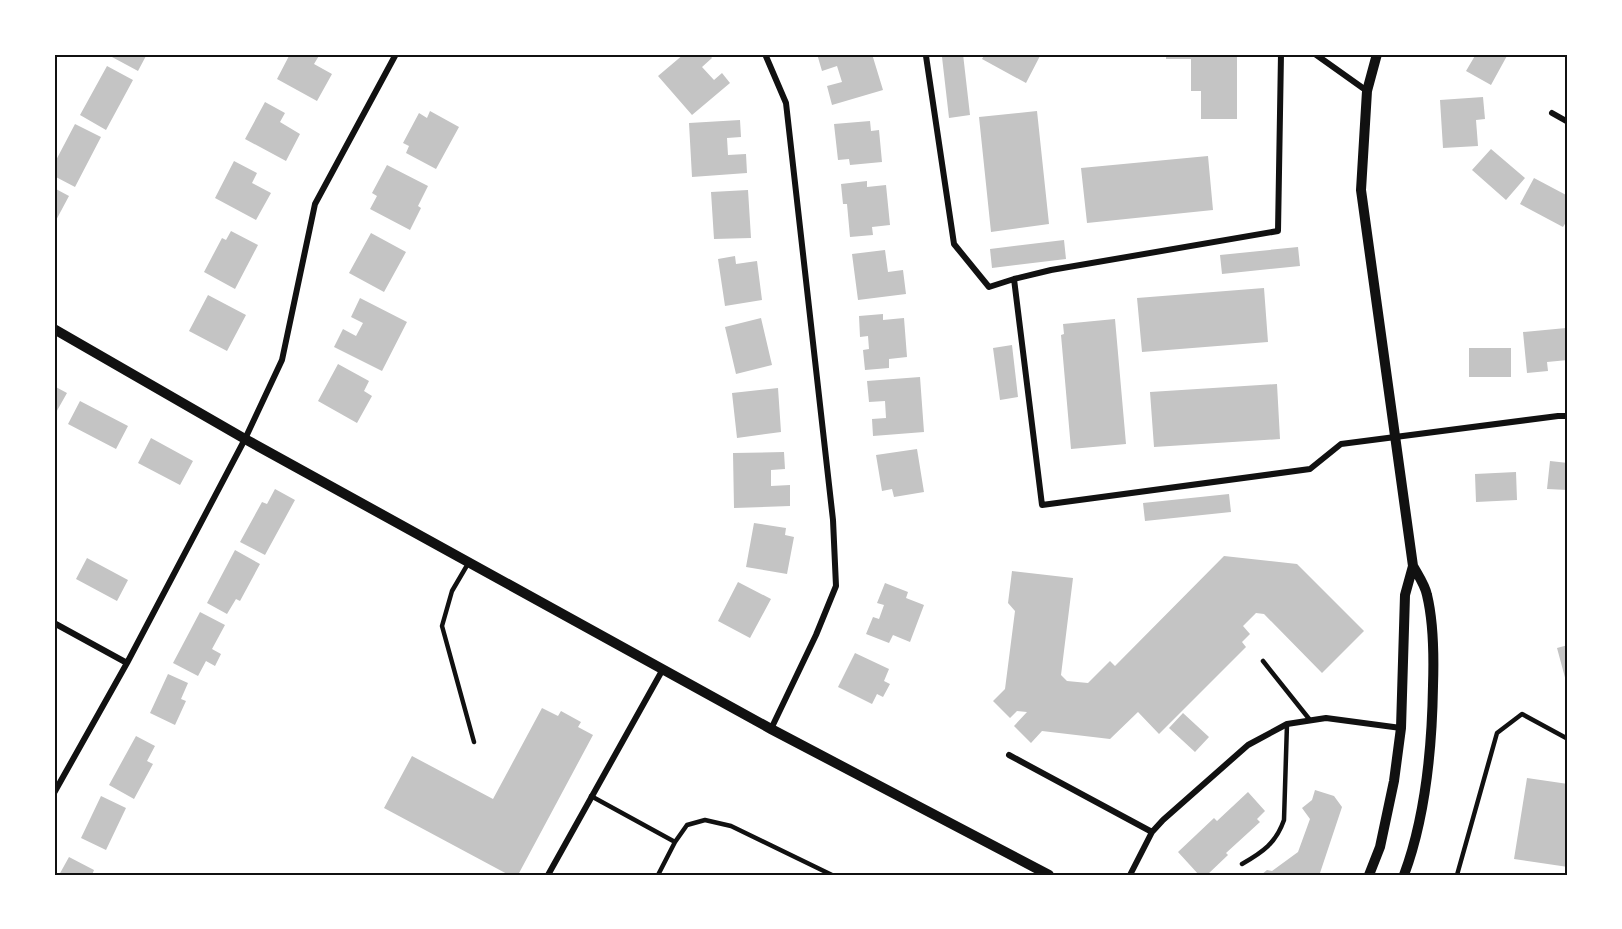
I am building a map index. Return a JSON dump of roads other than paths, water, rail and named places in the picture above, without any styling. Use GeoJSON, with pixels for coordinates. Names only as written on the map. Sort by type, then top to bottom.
{"type":"FeatureCollection","features":[{"type":"Feature","properties":{"kind":"street"},"geometry":{"type":"LineString","coordinates":[[54,793],[127,663],[245,439],[282,360],[315,204],[396,54]]}},
{"type":"Feature","properties":{"kind":"street"},"geometry":{"type":"LineString","coordinates":[[765,54],[786,103],[833,520],[836,586],[816,635],[771,729]]}},
{"type":"Feature","properties":{"kind":"street"},"geometry":{"type":"LineString","coordinates":[[927,54],[954,244],[989,287],[1051,270],[1278,231],[1281,54]]}},
{"type":"Feature","properties":{"kind":"street"},"geometry":{"type":"LineString","coordinates":[[1315,54],[1367,91]]}},
{"type":"Feature","properties":{"kind":"street"},"geometry":{"type":"LineString","coordinates":[[1377,54],[1367,91],[1361,190],[1413,566],[1427,592],[1432,622],[1434,663],[1432,725],[1423,800],[1404,875]]}},
{"type":"Feature","properties":{"kind":"street"},"geometry":{"type":"LineString","coordinates":[[1552,113],[1568,122]]}},
{"type":"Feature","properties":{"kind":"street"},"geometry":{"type":"LineString","coordinates":[[1014,279],[1042,505],[1310,469],[1341,444],[1568,416]]}},
{"type":"Feature","properties":{"kind":"street"},"geometry":{"type":"LineString","coordinates":[[54,329],[245,439],[771,729],[1049,875]]}},
{"type":"Feature","properties":{"kind":"street"},"geometry":{"type":"LineString","coordinates":[[1369,875],[1380,847],[1394,781],[1401,728],[1405,595],[1413,566]]}},
{"type":"Feature","properties":{"kind":"street"},"geometry":{"type":"LineString","coordinates":[[54,623],[127,663]]}},
{"type":"Feature","properties":{"kind":"street"},"geometry":{"type":"LineString","coordinates":[[548,875],[663,669]]}},
{"type":"Feature","properties":{"kind":"street"},"geometry":{"type":"LineString","coordinates":[[1130,875],[1152,832],[1248,745],[1287,724],[1326,718],[1401,728]]}},
{"type":"Feature","properties":{"kind":"street"},"geometry":{"type":"LineString","coordinates":[[1009,756],[1152,832]]}},
{"type":"Feature","properties":{"kind":"lane"},"geometry":{"type":"LineString","coordinates":[[469,562],[452,591],[442,626],[474,742]]}},
{"type":"Feature","properties":{"kind":"lane"},"geometry":{"type":"LineString","coordinates":[[1263,661],[1310,720]]}},
{"type":"Feature","properties":{"kind":"lane"},"geometry":{"type":"LineString","coordinates":[[1457,875],[1497,733],[1522,714],[1568,739]]}},
{"type":"Feature","properties":{"kind":"lane"},"geometry":{"type":"LineString","coordinates":[[1242,864],[1260,854],[1279,834],[1284,820],[1287,724]]}},
{"type":"Feature","properties":{"kind":"lane"},"geometry":{"type":"LineString","coordinates":[[591,796],[675,842]]}},
{"type":"Feature","properties":{"kind":"lane"},"geometry":{"type":"LineString","coordinates":[[658,875],[675,842],[687,825],[705,820],[731,826],[832,875]]}}]}
